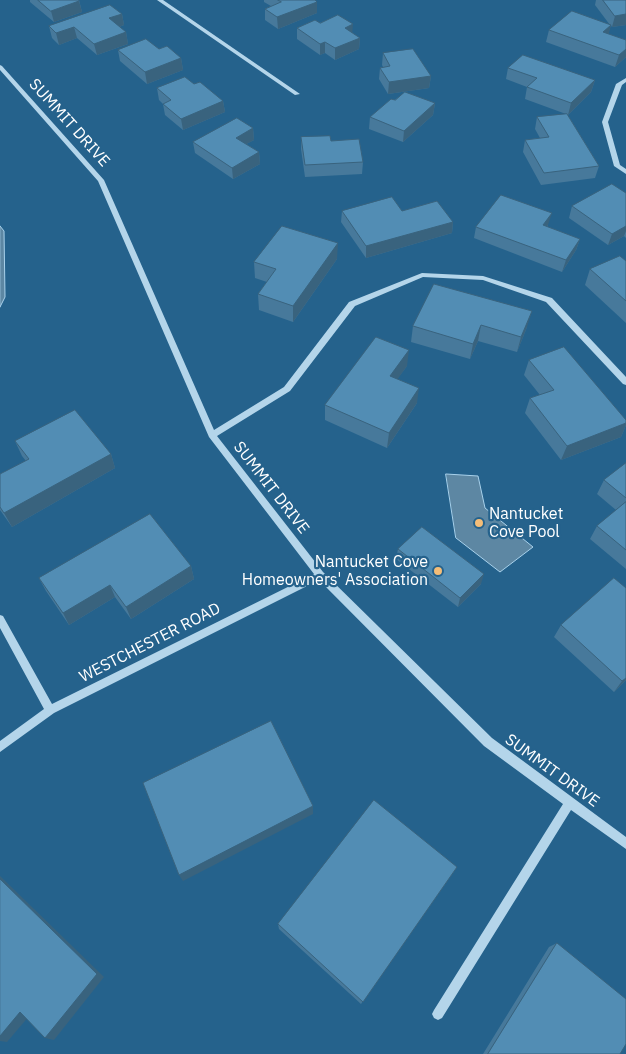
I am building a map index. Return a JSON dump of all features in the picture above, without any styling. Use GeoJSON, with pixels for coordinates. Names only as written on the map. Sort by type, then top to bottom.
{"type":"FeatureCollection","features":[{"type":"Feature","properties":{"kind":"street"},"geometry":{"type":"LineString","coordinates":[[160,0],[297,94]]}},
{"type":"Feature","properties":{"kind":"street","name":"SUMMIT DRIVE"},"geometry":{"type":"LineString","coordinates":[[0,67],[101,180],[212,436],[320,575],[488,742],[626,844]]}},
{"type":"Feature","properties":{"kind":"street"},"geometry":{"type":"LineString","coordinates":[[626,80],[619,84],[605,122],[617,166],[626,172]]}},
{"type":"Feature","properties":{"kind":"street"},"geometry":{"type":"LineString","coordinates":[[212,436],[288,389],[352,304],[422,275],[483,278],[549,300],[626,382]]}},
{"type":"Feature","properties":{"kind":"street","name":"WESTCHESTER ROAD"},"geometry":{"type":"LineString","coordinates":[[0,747],[50,710],[320,575]]}},
{"type":"Feature","properties":{"kind":"street"},"geometry":{"type":"LineString","coordinates":[[0,619],[50,710]]}},
{"type":"Feature","properties":{"kind":"street"},"geometry":{"type":"LineString","coordinates":[[438,1014],[569,803]]}},
{"type":"Feature","properties":{"kind":"water"},"geometry":{"type":"Polygon","coordinates":[[[0,226],[4,231],[5,297],[0,307],[0,226]]]}},
{"type":"Feature","properties":{"kind":"water","name":"Nantucket Cove Pool"},"geometry":{"type":"Polygon","coordinates":[[[446,474],[478,476],[485,508],[533,547],[500,572],[456,538],[446,474]]]}},
{"type":"Feature","properties":{"kind":"building"},"geometry":{"type":"Polygon","coordinates":[[[38,0],[79,0],[79,1],[51,11],[38,0]]]}},
{"type":"Feature","properties":{"kind":"building"},"geometry":{"type":"Polygon","coordinates":[[[278,0],[315,0],[317,2],[277,17],[265,9],[281,2],[278,0]]]}},
{"type":"Feature","properties":{"kind":"building"},"geometry":{"type":"Polygon","coordinates":[[[603,0],[626,0],[626,14],[615,16],[603,0]]]}},
{"type":"Feature","properties":{"kind":"building"},"geometry":{"type":"Polygon","coordinates":[[[110,5],[122,14],[109,18],[126,32],[94,44],[74,27],[56,33],[49,26],[110,5]]]}},
{"type":"Feature","properties":{"kind":"building"},"geometry":{"type":"Polygon","coordinates":[[[572,11],[611,25],[603,32],[626,40],[626,49],[619,55],[549,30],[572,11]]]}},
{"type":"Feature","properties":{"kind":"building"},"geometry":{"type":"Polygon","coordinates":[[[338,15],[353,24],[345,28],[360,38],[335,48],[325,42],[320,44],[297,28],[315,20],[320,23],[338,15]]]}},
{"type":"Feature","properties":{"kind":"building"},"geometry":{"type":"Polygon","coordinates":[[[146,39],[159,49],[167,46],[181,58],[145,72],[118,50],[146,39]]]}},
{"type":"Feature","properties":{"kind":"building"},"geometry":{"type":"Polygon","coordinates":[[[413,49],[431,76],[389,82],[380,68],[390,66],[383,53],[413,49]]]}},
{"type":"Feature","properties":{"kind":"building"},"geometry":{"type":"Polygon","coordinates":[[[523,55],[595,80],[571,103],[527,87],[537,78],[508,68],[523,55]]]}},
{"type":"Feature","properties":{"kind":"building"},"geometry":{"type":"Polygon","coordinates":[[[185,77],[194,84],[200,82],[223,101],[181,119],[163,104],[171,100],[157,88],[185,77]]]}},
{"type":"Feature","properties":{"kind":"building"},"geometry":{"type":"Polygon","coordinates":[[[405,92],[435,103],[404,131],[370,117],[391,99],[395,100],[405,92]]]}},
{"type":"Feature","properties":{"kind":"building"},"geometry":{"type":"Polygon","coordinates":[[[567,114],[599,166],[544,173],[525,140],[549,137],[537,117],[567,114]]]}},
{"type":"Feature","properties":{"kind":"building"},"geometry":{"type":"Polygon","coordinates":[[[237,118],[253,128],[236,138],[259,152],[232,168],[193,142],[237,118]]]}},
{"type":"Feature","properties":{"kind":"building"},"geometry":{"type":"Polygon","coordinates":[[[330,136],[331,141],[359,139],[363,162],[305,165],[301,137],[330,136]]]}},
{"type":"Feature","properties":{"kind":"building"},"geometry":{"type":"Polygon","coordinates":[[[612,184],[626,193],[626,226],[612,234],[572,206],[612,184]]]}},
{"type":"Feature","properties":{"kind":"building"},"geometry":{"type":"Polygon","coordinates":[[[501,195],[552,213],[543,225],[580,239],[566,260],[476,227],[501,195]]]}},
{"type":"Feature","properties":{"kind":"building"},"geometry":{"type":"Polygon","coordinates":[[[392,197],[402,211],[437,201],[453,222],[366,246],[342,211],[392,197]]]}},
{"type":"Feature","properties":{"kind":"building"},"geometry":{"type":"Polygon","coordinates":[[[282,226],[338,243],[293,306],[258,294],[276,269],[254,262],[282,226]]]}},
{"type":"Feature","properties":{"kind":"building"},"geometry":{"type":"Polygon","coordinates":[[[620,256],[626,261],[626,301],[590,269],[620,256]]]}},
{"type":"Feature","properties":{"kind":"building"},"geometry":{"type":"Polygon","coordinates":[[[434,284],[532,311],[521,337],[481,325],[473,344],[413,326],[434,284]]]}},
{"type":"Feature","properties":{"kind":"building"},"geometry":{"type":"Polygon","coordinates":[[[376,337],[409,350],[390,376],[419,388],[389,433],[325,405],[376,337]]]}},
{"type":"Feature","properties":{"kind":"building"},"geometry":{"type":"Polygon","coordinates":[[[564,347],[626,420],[626,423],[567,446],[530,398],[554,390],[529,360],[564,347]]]}},
{"type":"Feature","properties":{"kind":"building"},"geometry":{"type":"Polygon","coordinates":[[[75,410],[111,454],[4,513],[0,507],[0,474],[29,459],[15,441],[75,410]]]}},
{"type":"Feature","properties":{"kind":"building"},"geometry":{"type":"Polygon","coordinates":[[[626,463],[626,498],[604,480],[626,463]]]}},
{"type":"Feature","properties":{"kind":"building"},"geometry":{"type":"Polygon","coordinates":[[[626,502],[626,550],[597,526],[626,502]]]}},
{"type":"Feature","properties":{"kind":"building"},"geometry":{"type":"Polygon","coordinates":[[[150,514],[191,566],[126,607],[110,585],[63,613],[39,578],[150,514]]]}},
{"type":"Feature","properties":{"kind":"building","name":"Nantucket Cove Homeowners' Association"},"geometry":{"type":"Polygon","coordinates":[[[422,527],[484,574],[460,598],[398,549],[422,527]]]}},
{"type":"Feature","properties":{"kind":"building"},"geometry":{"type":"Polygon","coordinates":[[[614,578],[626,588],[626,678],[622,681],[561,625],[614,578]]]}},
{"type":"Feature","properties":{"kind":"building"},"geometry":{"type":"Polygon","coordinates":[[[271,721],[313,806],[179,875],[143,783],[271,721]]]}},
{"type":"Feature","properties":{"kind":"building"},"geometry":{"type":"Polygon","coordinates":[[[374,800],[457,867],[363,1002],[278,924],[374,800]]]}},
{"type":"Feature","properties":{"kind":"building"},"geometry":{"type":"Polygon","coordinates":[[[0,879],[97,974],[45,1038],[20,1012],[0,1036],[0,879]]]}},
{"type":"Feature","properties":{"kind":"building"},"geometry":{"type":"Polygon","coordinates":[[[557,943],[626,999],[626,1044],[620,1054],[488,1054],[557,943]]]}},
{"type":"Feature","properties":{"kind":"place","name":"Nantucket Cove Pool"},"geometry":{"type":"Point","coordinates":[479,523]}},
{"type":"Feature","properties":{"kind":"place","name":"Nantucket Cove Homeowners' Association"},"geometry":{"type":"Point","coordinates":[438,571]}}]}
